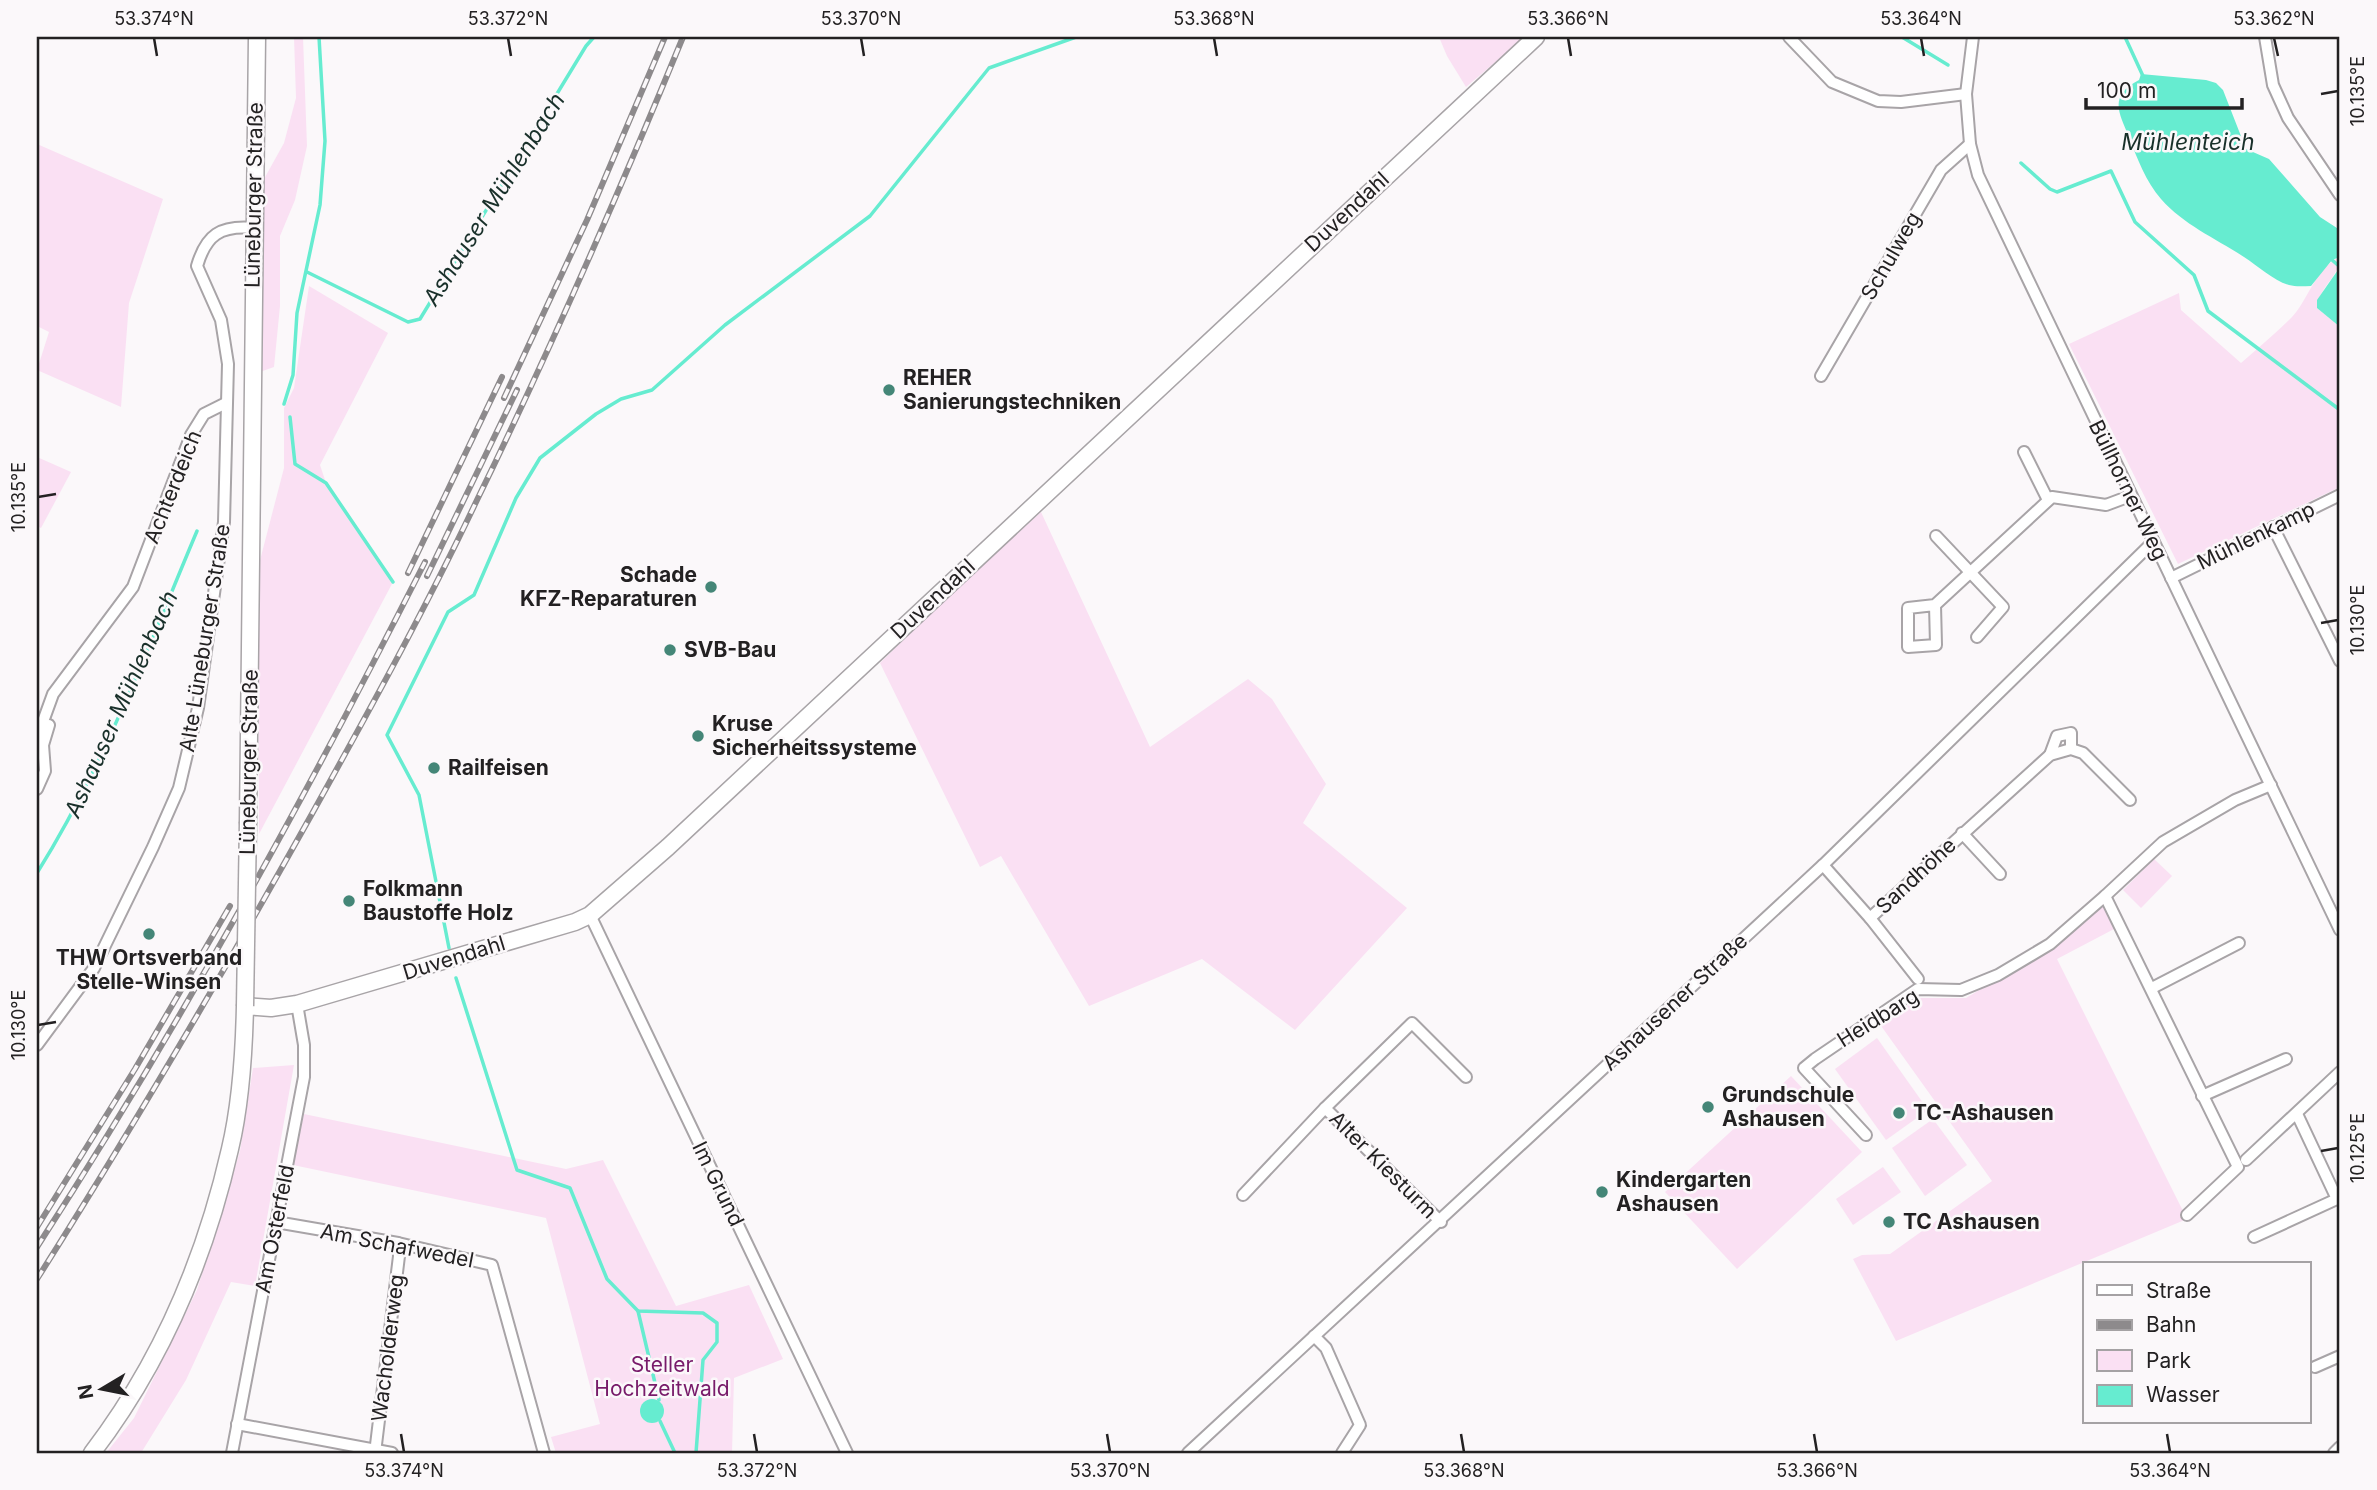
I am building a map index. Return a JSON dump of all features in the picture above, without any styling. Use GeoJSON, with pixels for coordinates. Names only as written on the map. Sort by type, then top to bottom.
{"type":"FeatureCollection","features":[{"type":"Feature","properties":{"kind":"street","name":"Lüneburger Straße"},"geometry":{"type":"LineString","coordinates":[[92,1453],[141,1383],[173,1320],[202,1246],[230,1148],[244,1044],[257,37]]}},
{"type":"Feature","properties":{"kind":"street","name":"Duvendahl"},"geometry":{"type":"LineString","coordinates":[[245,1006],[271,1008],[297,1004],[575,922],[590,915],[668,847],[1536,37]]}},
{"type":"Feature","properties":{"kind":"street"},"geometry":{"type":"LineString","coordinates":[[1789,37],[1832,82],[1878,100],[1901,102],[1966,94]]}},
{"type":"Feature","properties":{"kind":"street","name":"Büllhorner Weg"},"geometry":{"type":"LineString","coordinates":[[1973,37],[1966,94],[1970,144],[1978,175],[2340,930]]}},
{"type":"Feature","properties":{"kind":"street"},"geometry":{"type":"LineString","coordinates":[[2265,37],[2273,85],[2288,118],[2340,195]]}},
{"type":"Feature","properties":{"kind":"street","name":"Schulweg"},"geometry":{"type":"LineString","coordinates":[[1821,376],[1941,170],[1970,144]]}},
{"type":"Feature","properties":{"kind":"street"},"geometry":{"type":"LineString","coordinates":[[226,403],[228,364],[221,320],[197,266],[206,241],[221,232],[254,228]]}},
{"type":"Feature","properties":{"kind":"street","name":"Achterdeich"},"geometry":{"type":"LineString","coordinates":[[37,738],[53,694],[133,587],[191,435],[204,414],[226,403]]}},
{"type":"Feature","properties":{"kind":"street","name":"Alte Lüneburger Straße"},"geometry":{"type":"LineString","coordinates":[[37,1045],[94,968],[153,848],[179,788],[198,708],[224,522],[226,403]]}},
{"type":"Feature","properties":{"kind":"street"},"geometry":{"type":"LineString","coordinates":[[2024,452],[2048,500]]}},
{"type":"Feature","properties":{"kind":"street","name":"Mühlenkamp"},"geometry":{"type":"LineString","coordinates":[[2171,578],[2340,495]]}},
{"type":"Feature","properties":{"kind":"street"},"geometry":{"type":"LineString","coordinates":[[1935,605],[1936,645],[1908,647],[1908,608],[1935,605],[2052,497],[2106,505],[2130,496]]}},
{"type":"Feature","properties":{"kind":"street"},"geometry":{"type":"LineString","coordinates":[[2273,527],[2340,661]]}},
{"type":"Feature","properties":{"kind":"street"},"geometry":{"type":"LineString","coordinates":[[1936,536],[2003,607],[1977,637]]}},
{"type":"Feature","properties":{"kind":"street","name":"Ashausener Straße"},"geometry":{"type":"LineString","coordinates":[[1188,1453],[1441,1222],[1823,866],[2152,541]]}},
{"type":"Feature","properties":{"kind":"street","name":"Achterdeich"},"geometry":{"type":"LineString","coordinates":[[37,789],[45,771],[43,745],[51,717],[53,694]]}},
{"type":"Feature","properties":{"kind":"street","name":"Sandhöhe"},"geometry":{"type":"LineString","coordinates":[[1870,918],[2050,755],[2071,749],[2084,753],[2130,800]]}},
{"type":"Feature","properties":{"kind":"street","name":"Heidbarg"},"geometry":{"type":"LineString","coordinates":[[1866,1135],[1804,1068],[1918,989],[1961,990],[1998,975],[2050,944],[2163,842],[2235,800],[2271,785]]}},
{"type":"Feature","properties":{"kind":"street","name":"Sandhöhe"},"geometry":{"type":"LineString","coordinates":[[1962,833],[2000,874]]}},
{"type":"Feature","properties":{"kind":"street","name":"Sandhöhe"},"geometry":{"type":"LineString","coordinates":[[1823,866],[1870,918],[1918,979]]}},
{"type":"Feature","properties":{"kind":"street"},"geometry":{"type":"LineString","coordinates":[[2105,896],[2238,1167],[2188,1215]]}},
{"type":"Feature","properties":{"kind":"street","name":"Im Grund"},"geometry":{"type":"LineString","coordinates":[[590,915],[847,1453]]}},
{"type":"Feature","properties":{"kind":"street"},"geometry":{"type":"LineString","coordinates":[[2152,988],[2239,943]]}},
{"type":"Feature","properties":{"kind":"street","name":"Am Osterfeld"},"geometry":{"type":"LineString","coordinates":[[232,1453],[303,1077],[304,1045],[297,1004]]}},
{"type":"Feature","properties":{"kind":"street","name":"Alter Kiesturm"},"geometry":{"type":"LineString","coordinates":[[1242,1195],[1325,1108],[1412,1023],[1466,1077]]}},
{"type":"Feature","properties":{"kind":"street"},"geometry":{"type":"LineString","coordinates":[[2202,1096],[2286,1059]]}},
{"type":"Feature","properties":{"kind":"street"},"geometry":{"type":"LineString","coordinates":[[2246,1160],[2340,1072]]}},
{"type":"Feature","properties":{"kind":"street","name":"Alter Kiesturm"},"geometry":{"type":"LineString","coordinates":[[1325,1108],[1441,1222]]}},
{"type":"Feature","properties":{"kind":"street"},"geometry":{"type":"LineString","coordinates":[[2254,1237],[2339,1203],[2297,1114]]}},
{"type":"Feature","properties":{"kind":"street","name":"Am Schafwedel"},"geometry":{"type":"LineString","coordinates":[[276,1222],[398,1244],[492,1265],[544,1453]]}},
{"type":"Feature","properties":{"kind":"street","name":"Wacholderweg"},"geometry":{"type":"LineString","coordinates":[[375,1451],[399,1256],[398,1244]]}},
{"type":"Feature","properties":{"kind":"street"},"geometry":{"type":"LineString","coordinates":[[1314,1336],[1326,1348],[1360,1424],[1342,1453]]}},
{"type":"Feature","properties":{"kind":"street"},"geometry":{"type":"LineString","coordinates":[[2315,1367],[2340,1356]]}},
{"type":"Feature","properties":{"kind":"street"},"geometry":{"type":"LineString","coordinates":[[237,1424],[392,1453]]}},
{"type":"Feature","properties":{"kind":"street"},"geometry":{"type":"LineString","coordinates":[[2334,1453],[2340,1447]]}},
{"type":"Feature","properties":{"kind":"green space"},"geometry":{"type":"Polygon","coordinates":[[[294,37],[303,37],[307,146],[295,200],[280,236],[280,306],[274,367],[257,373],[264,179],[284,143],[296,98],[294,37]]]}},
{"type":"Feature","properties":{"kind":"green space"},"geometry":{"type":"Polygon","coordinates":[[[1439,37],[1525,37],[1466,87],[1439,37]]]}},
{"type":"Feature","properties":{"kind":"green space"},"geometry":{"type":"Polygon","coordinates":[[[37,144],[163,199],[129,303],[121,407],[37,370],[49,332],[37,326],[37,144]]]}},
{"type":"Feature","properties":{"kind":"green space"},"geometry":{"type":"Polygon","coordinates":[[[2340,257],[2337,270],[2321,294],[2317,308],[2340,327],[2340,487],[2178,564],[2069,344],[2179,293],[2181,310],[2241,363],[2292,317],[2324,268],[2340,257]]]}},
{"type":"Feature","properties":{"kind":"green space"},"geometry":{"type":"Polygon","coordinates":[[[309,286],[388,333],[320,465],[326,483],[393,582],[259,834],[258,568],[284,468],[284,408],[294,388],[309,286]]]}},
{"type":"Feature","properties":{"kind":"green space"},"geometry":{"type":"Polygon","coordinates":[[[37,457],[71,472],[41,528],[37,526],[37,457]]]}},
{"type":"Feature","properties":{"kind":"green space"},"geometry":{"type":"Polygon","coordinates":[[[1041,512],[1150,747],[1248,679],[1272,699],[1326,784],[1303,823],[1407,908],[1295,1030],[1202,959],[1089,1006],[1001,856],[980,867],[880,663],[946,598],[1041,512]]]}},
{"type":"Feature","properties":{"kind":"green space"},"geometry":{"type":"Polygon","coordinates":[[[2154,859],[2172,876],[2141,908],[2123,890],[2154,859]]]}},
{"type":"Feature","properties":{"kind":"green space"},"geometry":{"type":"Polygon","coordinates":[[[2101,905],[2105,906],[2116,928],[2057,959],[2187,1219],[1896,1341],[1853,1259],[1862,1255],[1890,1254],[1992,1181],[1879,1023],[1917,998],[1966,998],[2051,947],[2101,905]]]}},
{"type":"Feature","properties":{"kind":"green space"},"geometry":{"type":"Polygon","coordinates":[[[1877,1038],[1928,1110],[1886,1140],[1835,1069],[1877,1038]]]}},
{"type":"Feature","properties":{"kind":"green space"},"geometry":{"type":"Polygon","coordinates":[[[294,1065],[255,1286],[231,1282],[186,1380],[141,1453],[106,1453],[134,1418],[197,1290],[240,1151],[253,1068],[294,1065]]]}},
{"type":"Feature","properties":{"kind":"green space"},"geometry":{"type":"Polygon","coordinates":[[[1791,1076],[1862,1152],[1737,1269],[1665,1192],[1791,1076]]]}},
{"type":"Feature","properties":{"kind":"green space","name":"Steller Hochzeitwald"},"geometry":{"type":"Polygon","coordinates":[[[304,1114],[566,1169],[603,1160],[676,1306],[749,1285],[783,1359],[734,1378],[732,1453],[556,1453],[551,1437],[600,1424],[546,1218],[293,1165],[304,1114]]]}},
{"type":"Feature","properties":{"kind":"green space"},"geometry":{"type":"Polygon","coordinates":[[[1933,1119],[1967,1165],[1925,1196],[1892,1148],[1933,1119]]]}},
{"type":"Feature","properties":{"kind":"green space"},"geometry":{"type":"Polygon","coordinates":[[[1883,1167],[1901,1192],[1853,1225],[1836,1199],[1883,1167]]]}},
{"type":"Feature","properties":{"kind":"water","name":"Mühlenteich"},"geometry":{"type":"Polygon","coordinates":[[[2141,74],[2216,83],[2223,90],[2246,149],[2269,159],[2320,217],[2340,230],[2340,257],[2332,260],[2311,286],[2283,283],[2190,224],[2161,199],[2142,170],[2119,112],[2123,92],[2139,80],[2141,74]]]}},
{"type":"Feature","properties":{"kind":"water"},"geometry":{"type":"Polygon","coordinates":[[[2340,267],[2340,327],[2317,308],[2317,300],[2340,267]]]}},
{"type":"Feature","properties":{"kind":"water"},"geometry":{"type":"Polygon","coordinates":[[[652,1399],[661,1402],[664,1411],[661,1420],[652,1423],[643,1420],[640,1411],[643,1402],[652,1399]]]}},
{"type":"Feature","properties":{"kind":"waterway"},"geometry":{"type":"LineString","coordinates":[[284,404],[293,375],[297,313],[320,205],[325,141],[319,37]]}},
{"type":"Feature","properties":{"kind":"waterway","name":"Ashauser Mühlenbach"},"geometry":{"type":"LineString","coordinates":[[307,272],[408,322],[420,319],[594,37]]}},
{"type":"Feature","properties":{"kind":"waterway"},"geometry":{"type":"LineString","coordinates":[[449,948],[419,795],[387,735],[448,612],[474,595],[516,498],[540,458],[596,414],[621,399],[652,390],[725,325],[870,216],[989,68],[1076,37]]}},
{"type":"Feature","properties":{"kind":"waterway"},"geometry":{"type":"LineString","coordinates":[[1902,37],[1948,65]]}},
{"type":"Feature","properties":{"kind":"waterway","name":"Ashauser Mühlenbach"},"geometry":{"type":"LineString","coordinates":[[2125,37],[2143,76]]}},
{"type":"Feature","properties":{"kind":"waterway"},"geometry":{"type":"LineString","coordinates":[[2021,163],[2057,192],[2111,171],[2135,222],[2194,275],[2208,311],[2340,410]]}},
{"type":"Feature","properties":{"kind":"waterway","name":"Ashauser Mühlenbach"},"geometry":{"type":"LineString","coordinates":[[2331,259],[2340,267]]}},
{"type":"Feature","properties":{"kind":"waterway"},"geometry":{"type":"LineString","coordinates":[[290,417],[295,464],[326,483],[393,582]]}},
{"type":"Feature","properties":{"kind":"waterway","name":"Ashauser Mühlenbach"},"geometry":{"type":"LineString","coordinates":[[37,873],[61,833],[104,749],[197,531]]}},
{"type":"Feature","properties":{"kind":"waterway"},"geometry":{"type":"LineString","coordinates":[[456,978],[517,1170],[570,1188],[607,1279],[638,1311],[703,1313],[717,1323],[717,1342],[703,1360],[696,1453]]}},
{"type":"Feature","properties":{"kind":"waterway"},"geometry":{"type":"LineString","coordinates":[[638,1311],[659,1400]]}},
{"type":"Feature","properties":{"kind":"waterway"},"geometry":{"type":"LineString","coordinates":[[660,1421],[675,1453]]}},
{"type":"Feature","properties":{"kind":"railway"},"geometry":{"type":"LineString","coordinates":[[504,398],[587,220],[665,37]]}},
{"type":"Feature","properties":{"kind":"railway"},"geometry":{"type":"LineString","coordinates":[[37,1279],[213,989],[418,618],[458,540],[558,328],[683,37]]}},
{"type":"Feature","properties":{"kind":"railway"},"geometry":{"type":"LineString","coordinates":[[408,573],[502,377]]}},
{"type":"Feature","properties":{"kind":"railway"},"geometry":{"type":"LineString","coordinates":[[427,576],[517,390]]}},
{"type":"Feature","properties":{"kind":"railway"},"geometry":{"type":"LineString","coordinates":[[37,1247],[141,1080],[240,909],[425,562]]}},
{"type":"Feature","properties":{"kind":"railway"},"geometry":{"type":"LineString","coordinates":[[37,1227],[135,1069],[230,906]]}},
{"type":"Feature","properties":{"kind":"place","name":"REHER Sanierungstechniken"},"geometry":{"type":"Point","coordinates":[889,390]}},
{"type":"Feature","properties":{"kind":"place","name":"Schade KFZ-Reparaturen"},"geometry":{"type":"Point","coordinates":[711,587]}},
{"type":"Feature","properties":{"kind":"place","name":"SVB-Bau"},"geometry":{"type":"Point","coordinates":[670,650]}},
{"type":"Feature","properties":{"kind":"place","name":"Kruse Sicherheitssysteme"},"geometry":{"type":"Point","coordinates":[698,736]}},
{"type":"Feature","properties":{"kind":"place","name":"Railfeisen"},"geometry":{"type":"Point","coordinates":[434,768]}},
{"type":"Feature","properties":{"kind":"place","name":"Folkmann Baustoffe Holz"},"geometry":{"type":"Point","coordinates":[349,901]}},
{"type":"Feature","properties":{"kind":"place","name":"THW Ortsverband Stelle-Winsen"},"geometry":{"type":"Point","coordinates":[149,934]}},
{"type":"Feature","properties":{"kind":"place","name":"Grundschule Ashausen"},"geometry":{"type":"Point","coordinates":[1708,1107]}},
{"type":"Feature","properties":{"kind":"place","name":"TC-Ashausen"},"geometry":{"type":"Point","coordinates":[1899,1113]}},
{"type":"Feature","properties":{"kind":"place","name":"Kindergarten Ashausen"},"geometry":{"type":"Point","coordinates":[1602,1192]}},
{"type":"Feature","properties":{"kind":"place","name":"TC Ashausen"},"geometry":{"type":"Point","coordinates":[1889,1222]}}]}
